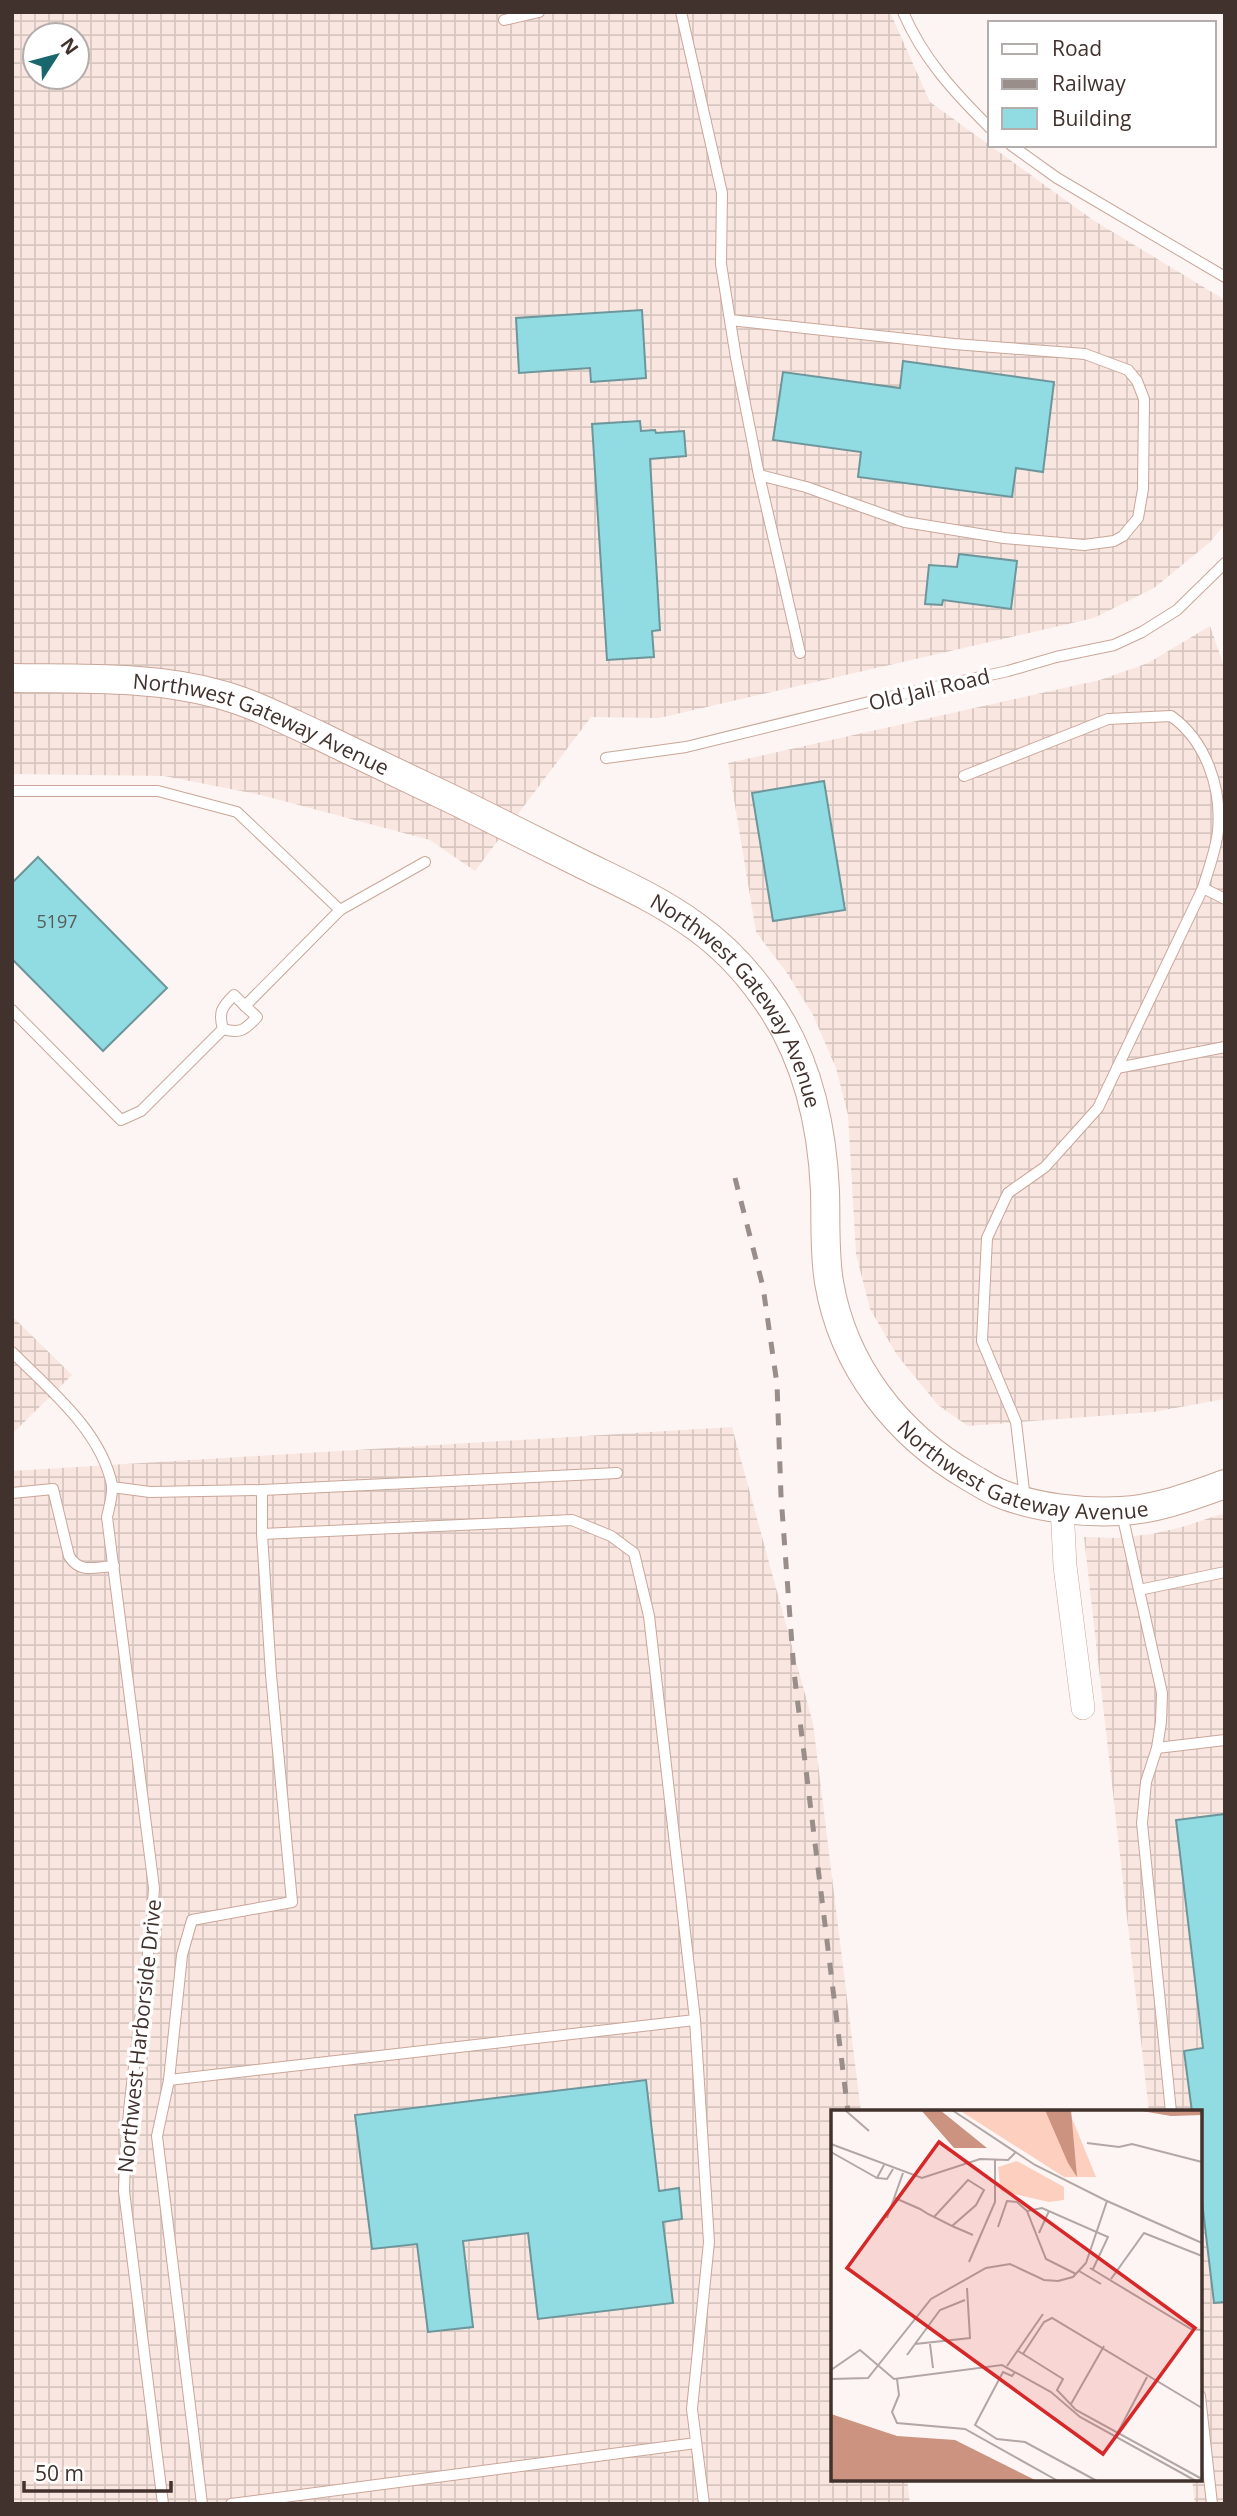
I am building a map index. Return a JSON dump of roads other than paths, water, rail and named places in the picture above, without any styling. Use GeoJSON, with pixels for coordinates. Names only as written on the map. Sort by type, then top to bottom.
{"type":"FeatureCollection","features":[{"type":"Feature","properties":{"kind":"street","name":"Northwest Gateway Avenue"},"geometry":{"type":"LineString","coordinates":[[12,678],[154,682],[222,694],[276,716],[401,775],[646,895],[696,927],[733,958],[754,983],[784,1026],[798,1056],[819,1123],[829,1282],[838,1319],[850,1352],[871,1388],[898,1421],[917,1440],[954,1468],[997,1492],[1026,1501],[1062,1507],[1121,1511],[1177,1501],[1225,1483]]}},
{"type":"Feature","properties":{"kind":"street"},"geometry":{"type":"LineString","coordinates":[[1062,1507],[1065,1566],[1083,1708]]}},
{"type":"Feature","properties":{"kind":"lane"},"geometry":{"type":"LineString","coordinates":[[504,20],[539,12]]}},
{"type":"Feature","properties":{"kind":"lane"},"geometry":{"type":"LineString","coordinates":[[681,12],[722,193],[721,264],[730,320],[759,475],[800,653]]}},
{"type":"Feature","properties":{"kind":"lane"},"geometry":{"type":"LineString","coordinates":[[903,12],[928,60],[946,83],[988,126]]}},
{"type":"Feature","properties":{"kind":"lane"},"geometry":{"type":"LineString","coordinates":[[1014,147],[1057,177],[1225,277]]}},
{"type":"Feature","properties":{"kind":"lane"},"geometry":{"type":"LineString","coordinates":[[730,320],[954,344],[1085,354],[1128,370],[1144,399],[1143,489],[1138,518],[1124,536],[1114,541],[1084,545],[1004,538],[905,522],[806,487],[759,475]]}},
{"type":"Feature","properties":{"kind":"lane","name":"Old Jail Road"},"geometry":{"type":"LineString","coordinates":[[606,758],[686,747],[1114,645],[1177,610],[1225,563]]}},
{"type":"Feature","properties":{"kind":"lane"},"geometry":{"type":"LineString","coordinates":[[964,776],[1108,719],[1171,716],[1184,725],[1199,744],[1216,785],[1218,831],[1203,888],[1098,1108],[1045,1167],[1008,1193],[987,1238],[982,1340],[1016,1422],[1026,1501]]}},
{"type":"Feature","properties":{"kind":"lane"},"geometry":{"type":"LineString","coordinates":[[12,791],[158,791],[237,812],[340,910]]}},
{"type":"Feature","properties":{"kind":"lane"},"geometry":{"type":"LineString","coordinates":[[245,1006],[340,910],[425,862]]}},
{"type":"Feature","properties":{"kind":"lane"},"geometry":{"type":"LineString","coordinates":[[1203,888],[1225,899]]}},
{"type":"Feature","properties":{"kind":"lane"},"geometry":{"type":"LineString","coordinates":[[234,995],[257,1017],[244,1031],[223,1029],[221,1008],[234,995]]}},
{"type":"Feature","properties":{"kind":"lane"},"geometry":{"type":"LineString","coordinates":[[12,1010],[121,1120],[141,1111],[223,1029]]}},
{"type":"Feature","properties":{"kind":"lane"},"geometry":{"type":"LineString","coordinates":[[1117,1068],[1225,1047]]}},
{"type":"Feature","properties":{"kind":"lane","name":"Northwest Harborside Drive"},"geometry":{"type":"LineString","coordinates":[[12,1352],[62,1403],[98,1447],[112,1488],[107,1517],[154,1888],[131,2081],[124,2191],[163,2504]]}},
{"type":"Feature","properties":{"kind":"lane"},"geometry":{"type":"LineString","coordinates":[[112,1488],[150,1492],[262,1490],[617,1473]]}},
{"type":"Feature","properties":{"kind":"lane"},"geometry":{"type":"LineString","coordinates":[[12,1493],[53,1489],[69,1556],[74,1565],[83,1568],[114,1566]]}},
{"type":"Feature","properties":{"kind":"lane"},"geometry":{"type":"LineString","coordinates":[[202,2504],[157,2136],[169,2080],[182,1955],[192,1920],[292,1902],[271,1675],[262,1534],[262,1490]]}},
{"type":"Feature","properties":{"kind":"lane"},"geometry":{"type":"LineString","coordinates":[[1121,1511],[1161,1693],[1161,1722],[1157,1748],[1146,1782],[1142,1823],[1171,2110]]}},
{"type":"Feature","properties":{"kind":"lane"},"geometry":{"type":"LineString","coordinates":[[262,1534],[572,1520],[611,1536],[634,1553],[649,1616],[695,2020],[709,2242],[692,2409],[704,2504]]}},
{"type":"Feature","properties":{"kind":"lane"},"geometry":{"type":"LineString","coordinates":[[1139,1590],[1225,1572]]}},
{"type":"Feature","properties":{"kind":"lane"},"geometry":{"type":"LineString","coordinates":[[1157,1748],[1225,1740]]}},
{"type":"Feature","properties":{"kind":"lane"},"geometry":{"type":"LineString","coordinates":[[169,2080],[695,2020]]}},
{"type":"Feature","properties":{"kind":"lane"},"geometry":{"type":"LineString","coordinates":[[1202,2414],[1212,2504]]}},
{"type":"Feature","properties":{"kind":"lane"},"geometry":{"type":"LineString","coordinates":[[231,2504],[696,2443]]}},
{"type":"Feature","properties":{"kind":"railway"},"geometry":{"type":"LineString","coordinates":[[735,1178],[763,1287],[777,1384],[781,1496],[794,1672],[848,2110]]}}]}
